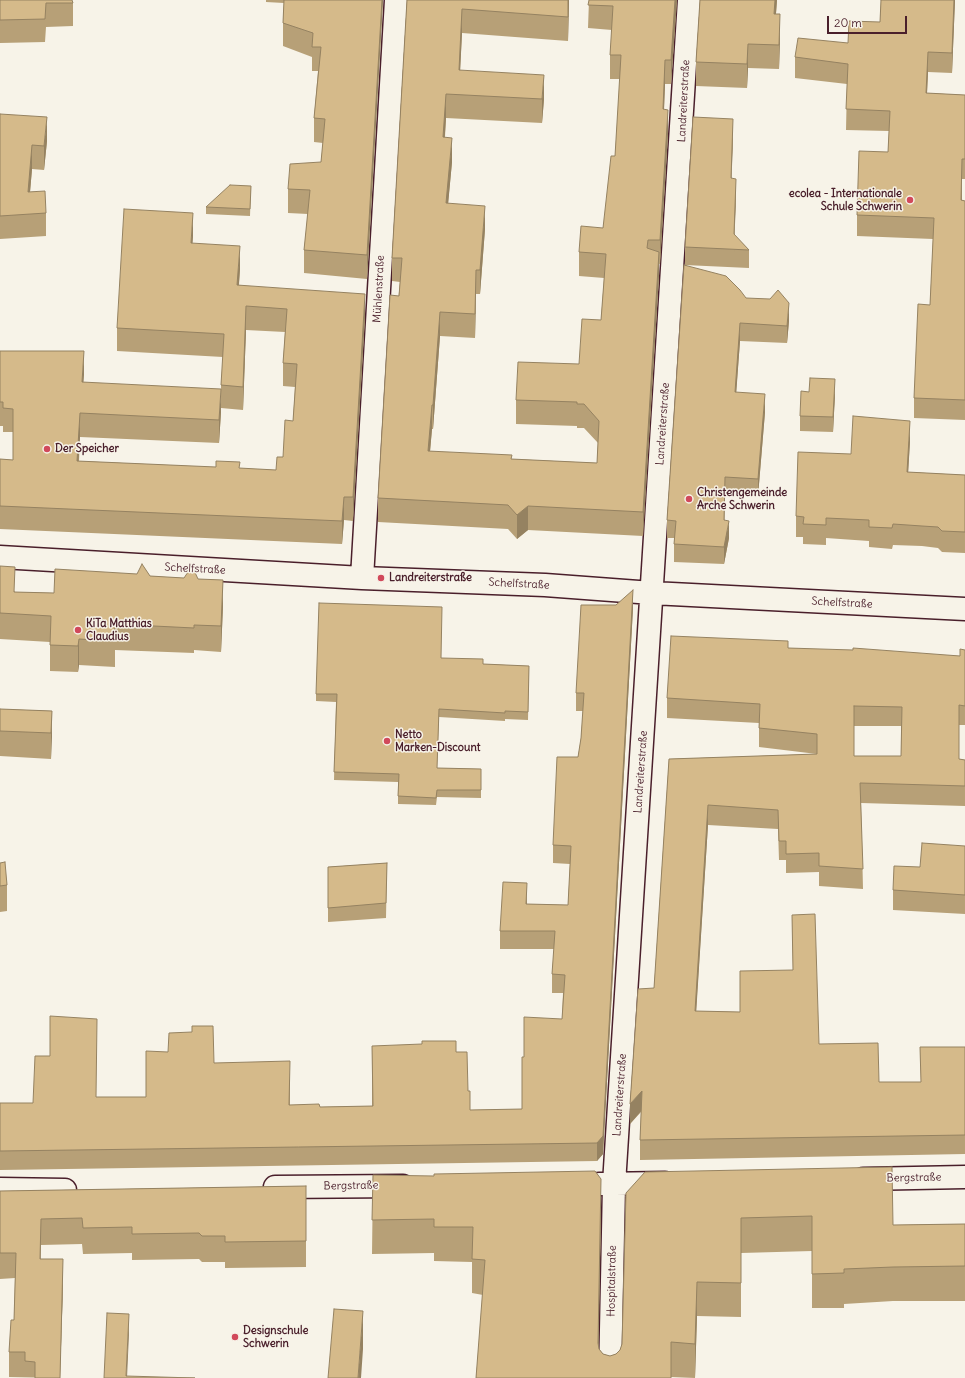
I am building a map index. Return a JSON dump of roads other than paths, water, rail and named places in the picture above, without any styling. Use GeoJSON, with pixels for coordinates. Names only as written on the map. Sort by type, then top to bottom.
{"type":"FeatureCollection","features":[{"type":"Feature","properties":{"kind":"street","name":"Mühlenstraße"},"geometry":{"type":"LineString","coordinates":[[362,578],[396,0]]}},
{"type":"Feature","properties":{"kind":"street","name":"Landreiterstraße"},"geometry":{"type":"LineString","coordinates":[[614,1184],[689,0]]}},
{"type":"Feature","properties":{"kind":"street","name":"Schelfstraße"},"geometry":{"type":"LineString","coordinates":[[0,557],[362,578],[545,585],[652,593],[965,609]]}},
{"type":"Feature","properties":{"kind":"street","name":"Bergstraße"},"geometry":{"type":"LineString","coordinates":[[845,1179],[965,1177]]}},
{"type":"Feature","properties":{"kind":"street"},"geometry":{"type":"LineString","coordinates":[[583,1184],[686,1182]]}},
{"type":"Feature","properties":{"kind":"street","name":"Hospitalstraße"},"geometry":{"type":"LineString","coordinates":[[610,1378],[614,1184]]}},
{"type":"Feature","properties":{"kind":"street","name":"Bergstraße"},"geometry":{"type":"LineString","coordinates":[[252,1187],[423,1185]]}},
{"type":"Feature","properties":{"kind":"street"},"geometry":{"type":"LineString","coordinates":[[0,1190],[82,1190]]}},
{"type":"Feature","properties":{"kind":"place","name":"ecolea - Internationale Schule Schwerin"},"geometry":{"type":"Point","coordinates":[910,200]}},
{"type":"Feature","properties":{"kind":"place","name":"Der Speicher"},"geometry":{"type":"Point","coordinates":[47,449]}},
{"type":"Feature","properties":{"kind":"place","name":"Christengemeinde Arche Schwerin"},"geometry":{"type":"Point","coordinates":[689,499]}},
{"type":"Feature","properties":{"kind":"place","name":"Landreiterstraße"},"geometry":{"type":"Point","coordinates":[381,578]}},
{"type":"Feature","properties":{"kind":"place","name":"KiTa Matthias Claudius"},"geometry":{"type":"Point","coordinates":[78,630]}},
{"type":"Feature","properties":{"kind":"place","name":"Netto Marken-Discount"},"geometry":{"type":"Point","coordinates":[387,741]}},
{"type":"Feature","properties":{"kind":"place","name":"Designschule Schwerin"},"geometry":{"type":"Point","coordinates":[235,1337]}}]}
